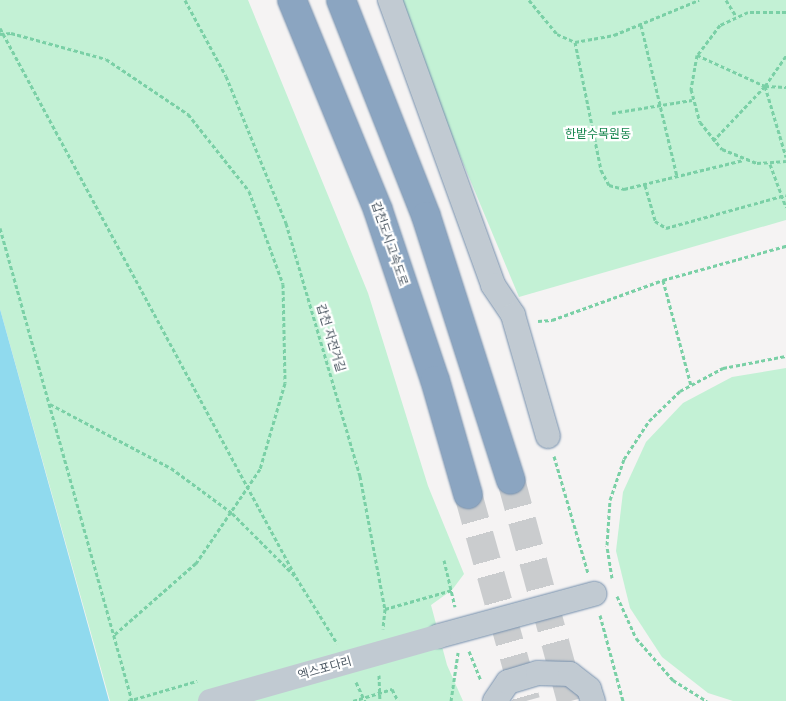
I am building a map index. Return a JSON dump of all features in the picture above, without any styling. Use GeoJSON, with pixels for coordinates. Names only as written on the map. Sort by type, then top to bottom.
{"type":"FeatureCollection","features":[{"type":"Feature","properties":{"kind":"highway","name":"갑천도시고속도로"},"geometry":{"type":"LineString","coordinates":[[292,0],[378,210],[436,380],[468,494]]}},
{"type":"Feature","properties":{"kind":"highway"},"geometry":{"type":"LineString","coordinates":[[341,0],[426,216],[511,480]]}},
{"type":"Feature","properties":{"kind":"street"},"geometry":{"type":"LineString","coordinates":[[390,0],[492,285],[513,315],[548,436]]}},
{"type":"Feature","properties":{"kind":"street","name":"엑스포다리"},"geometry":{"type":"LineString","coordinates":[[210,701],[594,594]]}},
{"type":"Feature","properties":{"kind":"street"},"geometry":{"type":"LineString","coordinates":[[487,694],[508,682],[538,673],[570,674],[589,689],[594,701]]}},
{"type":"Feature","properties":{"kind":"path","name":"갑천 자전거길"},"geometry":{"type":"LineString","coordinates":[[185,0],[226,76],[286,222],[357,466],[385,609],[383,637]]}},
{"type":"Feature","properties":{"kind":"path"},"geometry":{"type":"LineString","coordinates":[[529,0],[557,34],[575,42],[590,41],[640,25],[699,0]]}},
{"type":"Feature","properties":{"kind":"path"},"geometry":{"type":"LineString","coordinates":[[726,0],[736,16]]}},
{"type":"Feature","properties":{"kind":"path"},"geometry":{"type":"LineString","coordinates":[[744,160],[713,141],[700,122],[692,100],[691,77],[697,54],[713,32],[736,16],[761,10],[786,12]]}},
{"type":"Feature","properties":{"kind":"path"},"geometry":{"type":"LineString","coordinates":[[640,25],[677,176]]}},
{"type":"Feature","properties":{"kind":"path"},"geometry":{"type":"LineString","coordinates":[[0,28],[1,34],[296,577],[339,648]]}},
{"type":"Feature","properties":{"kind":"path"},"geometry":{"type":"LineString","coordinates":[[1,34],[106,59],[188,114],[249,191],[283,284],[285,383],[260,469],[249,489],[196,563],[114,635]]}},
{"type":"Feature","properties":{"kind":"path"},"geometry":{"type":"LineString","coordinates":[[575,42],[605,180],[614,189],[646,185],[744,160],[770,164],[786,161]]}},
{"type":"Feature","properties":{"kind":"path"},"geometry":{"type":"LineString","coordinates":[[697,54],[765,86],[786,87]]}},
{"type":"Feature","properties":{"kind":"path"},"geometry":{"type":"LineString","coordinates":[[713,141],[765,86],[786,56]]}},
{"type":"Feature","properties":{"kind":"path"},"geometry":{"type":"LineString","coordinates":[[765,86],[786,157]]}},
{"type":"Feature","properties":{"kind":"path"},"geometry":{"type":"LineString","coordinates":[[612,113],[692,100]]}},
{"type":"Feature","properties":{"kind":"path"},"geometry":{"type":"LineString","coordinates":[[770,164],[784,196],[786,207]]}},
{"type":"Feature","properties":{"kind":"path"},"geometry":{"type":"LineString","coordinates":[[646,185],[655,221],[666,228],[784,196]]}},
{"type":"Feature","properties":{"kind":"path"},"geometry":{"type":"LineString","coordinates":[[0,228],[132,701]]}},
{"type":"Feature","properties":{"kind":"path"},"geometry":{"type":"LineString","coordinates":[[513,315],[525,322],[552,320],[663,280],[786,246]]}},
{"type":"Feature","properties":{"kind":"path"},"geometry":{"type":"LineString","coordinates":[[663,280],[690,385]]}},
{"type":"Feature","properties":{"kind":"path"},"geometry":{"type":"LineString","coordinates":[[707,701],[673,680],[636,638],[614,588],[607,545],[610,500],[624,459],[649,421],[690,385],[723,368],[771,356],[786,356]]}},
{"type":"Feature","properties":{"kind":"path"},"geometry":{"type":"LineString","coordinates":[[49,403],[171,468],[232,513],[296,577]]}},
{"type":"Feature","properties":{"kind":"path"},"geometry":{"type":"LineString","coordinates":[[548,436],[623,701]]}},
{"type":"Feature","properties":{"kind":"path"},"geometry":{"type":"LineString","coordinates":[[385,609],[452,590],[444,560]]}},
{"type":"Feature","properties":{"kind":"path"},"geometry":{"type":"LineString","coordinates":[[450,633],[482,681],[487,694]]}},
{"type":"Feature","properties":{"kind":"path"},"geometry":{"type":"LineString","coordinates":[[380,665],[378,693],[380,701]]}},
{"type":"Feature","properties":{"kind":"path"},"geometry":{"type":"LineString","coordinates":[[451,701],[457,666]]}},
{"type":"Feature","properties":{"kind":"path"},"geometry":{"type":"LineString","coordinates":[[352,674],[364,699]]}},
{"type":"Feature","properties":{"kind":"path"},"geometry":{"type":"LineString","coordinates":[[353,701],[392,689],[398,701]]}},
{"type":"Feature","properties":{"kind":"green space"},"geometry":{"type":"Polygon","coordinates":[[[0,0],[248,0],[368,293],[428,486],[464,574],[452,590],[431,605],[447,665],[463,701],[110,701],[0,309],[0,0]]]}},
{"type":"Feature","properties":{"kind":"green space","name":"한밭수목원동"},"geometry":{"type":"Polygon","coordinates":[[[395,0],[786,0],[786,220],[519,297],[395,0]]]}},
{"type":"Feature","properties":{"kind":"green space"},"geometry":{"type":"Polygon","coordinates":[[[786,368],[786,701],[733,701],[708,693],[662,657],[630,608],[616,551],[623,492],[646,442],[683,403],[732,377],[786,368]]]}},
{"type":"Feature","properties":{"kind":"water"},"geometry":{"type":"Polygon","coordinates":[[[0,309],[109,701],[0,701],[0,309]]]}},
{"type":"Feature","properties":{"kind":"tunnel"},"geometry":{"type":"LineString","coordinates":[[511,480],[571,701]]}},
{"type":"Feature","properties":{"kind":"tunnel"},"geometry":{"type":"LineString","coordinates":[[468,494],[526,701]]}}]}
